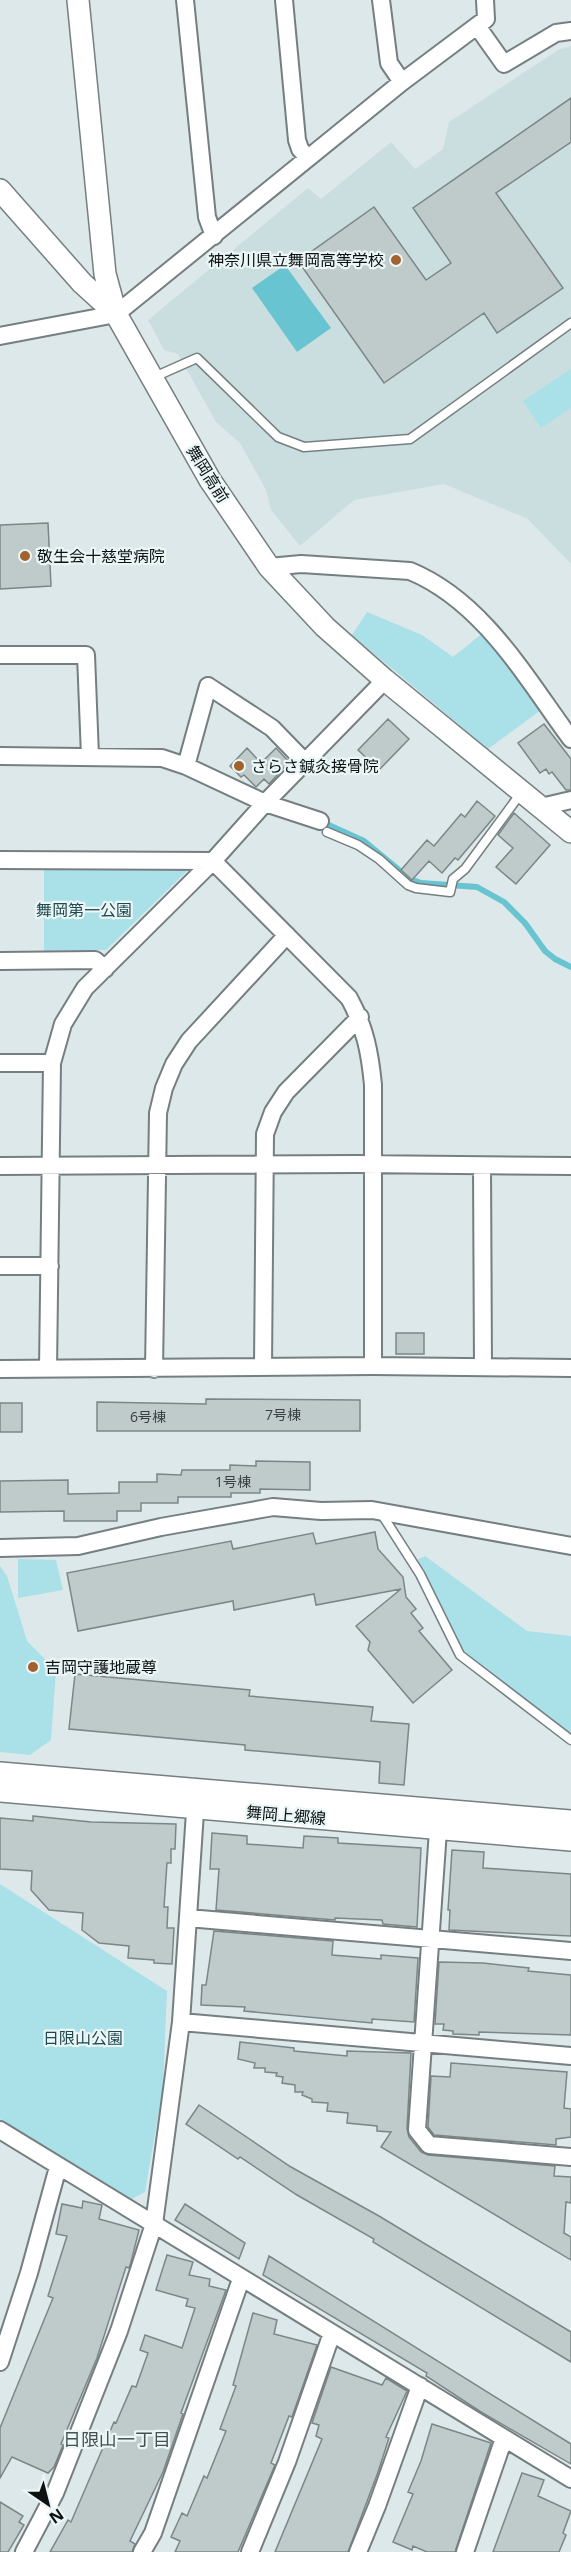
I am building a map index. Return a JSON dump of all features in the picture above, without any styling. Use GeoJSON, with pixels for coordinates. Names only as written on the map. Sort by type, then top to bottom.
{"type":"FeatureCollection","features":[{"type":"Feature","properties":{"kind":"street"},"geometry":{"type":"LineString","coordinates":[[78,0],[105,274],[116,314]]}},
{"type":"Feature","properties":{"kind":"street"},"geometry":{"type":"LineString","coordinates":[[185,0],[207,217],[214,236]]}},
{"type":"Feature","properties":{"kind":"street"},"geometry":{"type":"LineString","coordinates":[[284,0],[297,140],[300,149],[308,158]]}},
{"type":"Feature","properties":{"kind":"street"},"geometry":{"type":"LineString","coordinates":[[381,0],[389,63],[402,82]]}},
{"type":"Feature","properties":{"kind":"street"},"geometry":{"type":"LineString","coordinates":[[0,336],[116,314],[402,82],[486,19],[485,0]]}},
{"type":"Feature","properties":{"kind":"street"},"geometry":{"type":"LineString","coordinates":[[477,26],[504,64],[556,33],[571,31]]}},
{"type":"Feature","properties":{"kind":"street"},"geometry":{"type":"LineString","coordinates":[[0,190],[82,283],[116,314]]}},
{"type":"Feature","properties":{"kind":"street","name":"舞岡高前"},"geometry":{"type":"LineString","coordinates":[[116,314],[210,480],[269,567],[325,627],[385,680],[571,832]]}},
{"type":"Feature","properties":{"kind":"street"},"geometry":{"type":"LineString","coordinates":[[269,567],[301,564],[410,571],[426,578],[450,593],[492,632],[571,739]]}},
{"type":"Feature","properties":{"kind":"street"},"geometry":{"type":"LineString","coordinates":[[0,655],[86,655],[90,756]]}},
{"type":"Feature","properties":{"kind":"street"},"geometry":{"type":"LineString","coordinates":[[48,1369],[52,1063],[63,1024],[86,988],[213,861],[265,803],[385,680]]}},
{"type":"Feature","properties":{"kind":"street"},"geometry":{"type":"LineString","coordinates":[[186,766],[208,686],[272,728],[305,762]]}},
{"type":"Feature","properties":{"kind":"street"},"geometry":{"type":"LineString","coordinates":[[0,756],[162,758],[186,766],[322,827]]}},
{"type":"Feature","properties":{"kind":"street"},"geometry":{"type":"LineString","coordinates":[[541,807],[571,800]]}},
{"type":"Feature","properties":{"kind":"street"},"geometry":{"type":"LineString","coordinates":[[0,860],[213,861],[349,998],[360,1017],[369,1046],[373,1085],[373,1366]]}},
{"type":"Feature","properties":{"kind":"street"},"geometry":{"type":"LineString","coordinates":[[154,1369],[158,1113],[164,1088],[174,1064],[189,1041],[287,935]]}},
{"type":"Feature","properties":{"kind":"street"},"geometry":{"type":"LineString","coordinates":[[0,961],[95,960],[105,969]]}},
{"type":"Feature","properties":{"kind":"street"},"geometry":{"type":"LineString","coordinates":[[263,1367],[265,1134],[273,1112],[286,1092],[360,1017]]}},
{"type":"Feature","properties":{"kind":"street"},"geometry":{"type":"LineString","coordinates":[[0,1063],[52,1063]]}},
{"type":"Feature","properties":{"kind":"street"},"geometry":{"type":"LineString","coordinates":[[0,1166],[264,1164],[571,1166]]}},
{"type":"Feature","properties":{"kind":"street"},"geometry":{"type":"LineString","coordinates":[[482,1166],[483,1367]]}},
{"type":"Feature","properties":{"kind":"street"},"geometry":{"type":"LineString","coordinates":[[0,1266],[50,1266]]}},
{"type":"Feature","properties":{"kind":"street"},"geometry":{"type":"LineString","coordinates":[[0,1369],[373,1366],[571,1368]]}},
{"type":"Feature","properties":{"kind":"street"},"geometry":{"type":"LineString","coordinates":[[0,1548],[78,1546],[161,1527],[273,1507],[321,1511],[379,1511],[571,1546]]}},
{"type":"Feature","properties":{"kind":"street","name":"舞岡上郷線"},"geometry":{"type":"LineString","coordinates":[[0,1773],[196,1798],[439,1819],[571,1821]]}},
{"type":"Feature","properties":{"kind":"street","name":"舞岡上郷線"},"geometry":{"type":"LineString","coordinates":[[0,1791],[196,1798]]}},
{"type":"Feature","properties":{"kind":"street"},"geometry":{"type":"LineString","coordinates":[[24,2552],[55,2493],[119,2331],[154,2224],[181,2022],[196,1798]]}},
{"type":"Feature","properties":{"kind":"street"},"geometry":{"type":"LineString","coordinates":[[439,1819],[417,2130],[429,2145],[571,2157]]}},
{"type":"Feature","properties":{"kind":"street","name":"舞岡上郷線"},"geometry":{"type":"LineString","coordinates":[[439,1819],[571,1840]]}},
{"type":"Feature","properties":{"kind":"street"},"geometry":{"type":"LineString","coordinates":[[188,1918],[571,1951]]}},
{"type":"Feature","properties":{"kind":"street"},"geometry":{"type":"LineString","coordinates":[[181,2022],[571,2056]]}},
{"type":"Feature","properties":{"kind":"street"},"geometry":{"type":"LineString","coordinates":[[0,2130],[571,2480]]}},
{"type":"Feature","properties":{"kind":"street"},"geometry":{"type":"LineString","coordinates":[[0,2362],[29,2273],[58,2167]]}},
{"type":"Feature","properties":{"kind":"street"},"geometry":{"type":"LineString","coordinates":[[142,2552],[153,2533],[241,2279]]}},
{"type":"Feature","properties":{"kind":"street"},"geometry":{"type":"LineString","coordinates":[[250,2552],[287,2462],[332,2333]]}},
{"type":"Feature","properties":{"kind":"street"},"geometry":{"type":"LineString","coordinates":[[358,2552],[420,2386]]}},
{"type":"Feature","properties":{"kind":"street"},"geometry":{"type":"LineString","coordinates":[[465,2552],[504,2438]]}},
{"type":"Feature","properties":{"kind":"lane"},"geometry":{"type":"LineString","coordinates":[[152,378],[197,358],[278,437],[304,447],[410,439],[571,323]]}},
{"type":"Feature","properties":{"kind":"lane"},"geometry":{"type":"LineString","coordinates":[[322,827],[358,845],[379,859],[408,885],[450,892],[453,879],[465,870],[523,792]]}},
{"type":"Feature","properties":{"kind":"lane"},"geometry":{"type":"LineString","coordinates":[[379,1511],[420,1574],[460,1655],[571,1740]]}},
{"type":"Feature","properties":{"kind":"shaded area","name":"神奈川県立舞岡高等学校"},"geometry":{"type":"Polygon","coordinates":[[[571,46],[571,564],[528,519],[444,484],[354,500],[300,546],[271,510],[266,490],[240,443],[216,422],[178,354],[164,350],[148,320],[308,188],[321,199],[391,142],[415,169],[443,149],[449,122],[558,50],[571,46]]]}},
{"type":"Feature","properties":{"kind":"shaded area"},"geometry":{"type":"Polygon","coordinates":[[[285,265],[331,328],[297,352],[252,288],[285,265]]]}},
{"type":"Feature","properties":{"kind":"green space"},"geometry":{"type":"Polygon","coordinates":[[[571,369],[571,408],[541,428],[523,401],[571,369]]]}},
{"type":"Feature","properties":{"kind":"green space"},"geometry":{"type":"Polygon","coordinates":[[[367,612],[422,635],[453,657],[484,632],[494,641],[541,710],[488,749],[352,635],[367,612]]]}},
{"type":"Feature","properties":{"kind":"green space","name":"舞岡第一公園"},"geometry":{"type":"Polygon","coordinates":[[[44,870],[188,870],[106,950],[44,951],[44,870]]]}},
{"type":"Feature","properties":{"kind":"green space"},"geometry":{"type":"Polygon","coordinates":[[[425,1556],[527,1631],[571,1636],[571,1735],[462,1653],[417,1560],[425,1556]]]}},
{"type":"Feature","properties":{"kind":"green space"},"geometry":{"type":"Polygon","coordinates":[[[18,1559],[56,1560],[63,1590],[18,1598],[18,1559]]]}},
{"type":"Feature","properties":{"kind":"green space"},"geometry":{"type":"Polygon","coordinates":[[[0,1566],[7,1576],[27,1641],[56,1670],[51,1740],[30,1755],[0,1752],[0,1566]]]}},
{"type":"Feature","properties":{"kind":"green space","name":"日限山公園"},"geometry":{"type":"Polygon","coordinates":[[[0,1884],[167,1991],[163,2086],[145,2192],[132,2199],[0,2119],[0,1884]]]}},
{"type":"Feature","properties":{"kind":"building"},"geometry":{"type":"Polygon","coordinates":[[[571,98],[571,142],[496,193],[563,288],[497,333],[484,313],[384,383],[298,261],[374,207],[426,280],[451,263],[413,208],[571,98]]]}},
{"type":"Feature","properties":{"kind":"building","name":"敬生会十慈堂病院"},"geometry":{"type":"Polygon","coordinates":[[[48,523],[51,586],[0,589],[0,525],[48,523]]]}},
{"type":"Feature","properties":{"kind":"building"},"geometry":{"type":"Polygon","coordinates":[[[388,719],[409,739],[379,770],[358,750],[388,719]]]}},
{"type":"Feature","properties":{"kind":"building"},"geometry":{"type":"Polygon","coordinates":[[[544,724],[571,759],[571,790],[566,790],[552,772],[549,774],[546,769],[540,773],[518,743],[544,724]]]}},
{"type":"Feature","properties":{"kind":"building"},"geometry":{"type":"Polygon","coordinates":[[[247,748],[261,763],[276,748],[289,762],[269,784],[264,779],[256,787],[230,766],[247,748]]]}},
{"type":"Feature","properties":{"kind":"building"},"geometry":{"type":"Polygon","coordinates":[[[477,801],[495,816],[458,860],[455,858],[442,873],[429,861],[412,880],[401,870],[427,840],[434,846],[461,814],[465,817],[477,801]]]}},
{"type":"Feature","properties":{"kind":"building"},"geometry":{"type":"Polygon","coordinates":[[[514,813],[550,845],[516,884],[496,867],[513,848],[498,835],[514,813]]]}},
{"type":"Feature","properties":{"kind":"building"},"geometry":{"type":"Polygon","coordinates":[[[396,1333],[424,1333],[424,1354],[396,1354],[396,1333]]]}},
{"type":"Feature","properties":{"kind":"building"},"geometry":{"type":"Polygon","coordinates":[[[206,1399],[360,1400],[360,1431],[97,1431],[97,1402],[206,1404],[206,1399]]]}},
{"type":"Feature","properties":{"kind":"building"},"geometry":{"type":"Polygon","coordinates":[[[0,1403],[22,1403],[22,1432],[0,1432],[0,1403]]]}},
{"type":"Feature","properties":{"kind":"building"},"geometry":{"type":"Polygon","coordinates":[[[256,1461],[310,1462],[310,1490],[260,1489],[260,1493],[231,1493],[231,1497],[178,1497],[178,1503],[141,1503],[141,1511],[117,1511],[117,1521],[64,1521],[64,1511],[0,1512],[0,1481],[68,1480],[68,1494],[119,1493],[119,1482],[157,1482],[157,1474],[181,1475],[182,1470],[230,1470],[230,1465],[256,1466],[256,1461]]]}},
{"type":"Feature","properties":{"kind":"building"},"geometry":{"type":"Polygon","coordinates":[[[375,1532],[378,1549],[403,1577],[406,1597],[416,1609],[411,1613],[423,1628],[419,1631],[452,1670],[413,1703],[368,1650],[370,1642],[356,1626],[401,1589],[316,1605],[314,1594],[234,1610],[233,1601],[78,1631],[67,1573],[231,1541],[233,1549],[313,1533],[316,1544],[375,1532]]]}},
{"type":"Feature","properties":{"kind":"building"},"geometry":{"type":"Polygon","coordinates":[[[75,1674],[250,1690],[249,1696],[373,1707],[371,1721],[409,1724],[404,1785],[379,1783],[380,1762],[245,1750],[245,1745],[69,1729],[75,1674]]]}},
{"type":"Feature","properties":{"kind":"building"},"geometry":{"type":"Polygon","coordinates":[[[33,1816],[91,1822],[176,1824],[175,1849],[171,1849],[171,1863],[167,1863],[164,1907],[168,1907],[167,1928],[174,1928],[172,1964],[128,1958],[129,1946],[99,1943],[82,1930],[83,1913],[49,1910],[31,1890],[32,1871],[0,1869],[0,1818],[33,1821],[33,1816]]]}},
{"type":"Feature","properties":{"kind":"building"},"geometry":{"type":"Polygon","coordinates":[[[212,1833],[247,1836],[247,1844],[303,1848],[304,1836],[338,1838],[338,1843],[421,1848],[417,1927],[383,1924],[382,1920],[335,1918],[335,1920],[216,1910],[219,1869],[210,1869],[212,1833]]]}},
{"type":"Feature","properties":{"kind":"building"},"geometry":{"type":"Polygon","coordinates":[[[452,1850],[484,1852],[483,1868],[571,1874],[571,1936],[449,1930],[452,1850]]]}},
{"type":"Feature","properties":{"kind":"building"},"geometry":{"type":"Polygon","coordinates":[[[214,1931],[333,1941],[332,1955],[381,1959],[381,1955],[418,1958],[414,2022],[372,2019],[372,2023],[244,2011],[245,2007],[201,2005],[202,1985],[206,1985],[214,1931]]]}},
{"type":"Feature","properties":{"kind":"building"},"geometry":{"type":"Polygon","coordinates":[[[439,1962],[483,1963],[529,1968],[528,1971],[571,1975],[571,2035],[479,2032],[479,2035],[453,2034],[453,2031],[443,2030],[444,2024],[435,2024],[439,1962]]]}},
{"type":"Feature","properties":{"kind":"building"},"geometry":{"type":"Polygon","coordinates":[[[240,2042],[294,2048],[294,2051],[347,2056],[347,2051],[411,2053],[407,2129],[409,2137],[421,2152],[428,2155],[555,2166],[554,2176],[571,2177],[571,2203],[566,2202],[564,2233],[571,2237],[571,2260],[381,2147],[391,2132],[377,2131],[377,2126],[347,2123],[348,2113],[327,2111],[328,2103],[312,2102],[312,2099],[302,2095],[303,2092],[295,2092],[295,2085],[282,2083],[283,2077],[276,2076],[277,2073],[265,2072],[265,2068],[254,2068],[255,2063],[238,2059],[240,2042]]]}},
{"type":"Feature","properties":{"kind":"building"},"geometry":{"type":"Polygon","coordinates":[[[451,2063],[567,2072],[564,2108],[571,2109],[571,2137],[556,2139],[556,2145],[434,2135],[428,2127],[431,2076],[450,2077],[451,2063]]]}},
{"type":"Feature","properties":{"kind":"building"},"geometry":{"type":"Polygon","coordinates":[[[199,2105],[291,2167],[379,2216],[571,2332],[571,2362],[373,2242],[374,2239],[297,2195],[240,2157],[238,2159],[186,2124],[199,2105]]]}},
{"type":"Feature","properties":{"kind":"building"},"geometry":{"type":"Polygon","coordinates":[[[83,2201],[102,2205],[99,2219],[139,2230],[131,2262],[129,2268],[126,2267],[97,2358],[61,2444],[63,2445],[54,2467],[48,2473],[12,2457],[0,2478],[0,2428],[53,2298],[48,2296],[67,2236],[56,2234],[62,2204],[82,2208],[83,2201]]]}},
{"type":"Feature","properties":{"kind":"building"},"geometry":{"type":"Polygon","coordinates":[[[185,2204],[245,2243],[239,2259],[175,2220],[185,2204]]]}},
{"type":"Feature","properties":{"kind":"building"},"geometry":{"type":"Polygon","coordinates":[[[167,2255],[193,2262],[189,2275],[210,2279],[209,2286],[226,2290],[181,2413],[183,2414],[163,2472],[130,2541],[135,2544],[132,2552],[50,2552],[68,2520],[71,2522],[114,2422],[116,2423],[132,2386],[136,2387],[148,2353],[140,2350],[145,2335],[182,2348],[195,2308],[186,2306],[188,2299],[156,2290],[167,2255]]]}},
{"type":"Feature","properties":{"kind":"building"},"geometry":{"type":"Polygon","coordinates":[[[269,2256],[571,2444],[571,2464],[481,2412],[426,2376],[427,2373],[263,2275],[269,2256]]]}},
{"type":"Feature","properties":{"kind":"building"},"geometry":{"type":"Polygon","coordinates":[[[253,2313],[277,2320],[274,2334],[317,2345],[292,2417],[289,2416],[271,2463],[275,2465],[238,2552],[175,2552],[180,2541],[171,2537],[182,2513],[187,2516],[204,2476],[207,2478],[226,2431],[220,2429],[236,2386],[233,2385],[253,2313]]]}},
{"type":"Feature","properties":{"kind":"building"},"geometry":{"type":"Polygon","coordinates":[[[331,2367],[382,2385],[386,2378],[407,2391],[386,2437],[389,2438],[378,2472],[348,2552],[275,2552],[322,2439],[316,2436],[319,2425],[312,2423],[331,2367]]]}},
{"type":"Feature","properties":{"kind":"building"},"geometry":{"type":"Polygon","coordinates":[[[432,2424],[491,2443],[455,2552],[427,2552],[413,2546],[412,2550],[393,2542],[413,2494],[408,2492],[421,2461],[432,2424]]]}},
{"type":"Feature","properties":{"kind":"building"},"geometry":{"type":"Polygon","coordinates":[[[522,2473],[544,2480],[538,2496],[571,2511],[563,2533],[566,2535],[559,2552],[493,2552],[522,2473]]]}},
{"type":"Feature","properties":{"kind":"building"},"geometry":{"type":"Polygon","coordinates":[[[0,2502],[23,2516],[19,2522],[24,2525],[8,2552],[0,2552],[0,2502]]]}},
{"type":"Feature","properties":{"kind":"waterway"},"geometry":{"type":"LineString","coordinates":[[322,822],[364,841],[410,879],[421,883],[477,887],[504,902],[525,923],[545,951],[571,967]]}},
{"type":"Feature","properties":{"kind":"place","name":"神奈川県立舞岡高等学校"},"geometry":{"type":"Point","coordinates":[396,260]}},
{"type":"Feature","properties":{"kind":"place","name":"敬生会十慈堂病院"},"geometry":{"type":"Point","coordinates":[25,556]}},
{"type":"Feature","properties":{"kind":"place","name":"さらさ鍼灸接骨院"},"geometry":{"type":"Point","coordinates":[239,766]}},
{"type":"Feature","properties":{"kind":"place","name":"吉岡守護地蔵尊"},"geometry":{"type":"Point","coordinates":[33,1667]}},
{"type":"Feature","properties":{"kind":"district","name":"日限山一丁目"},"geometry":{"type":"Point","coordinates":[117,2440]}}]}
